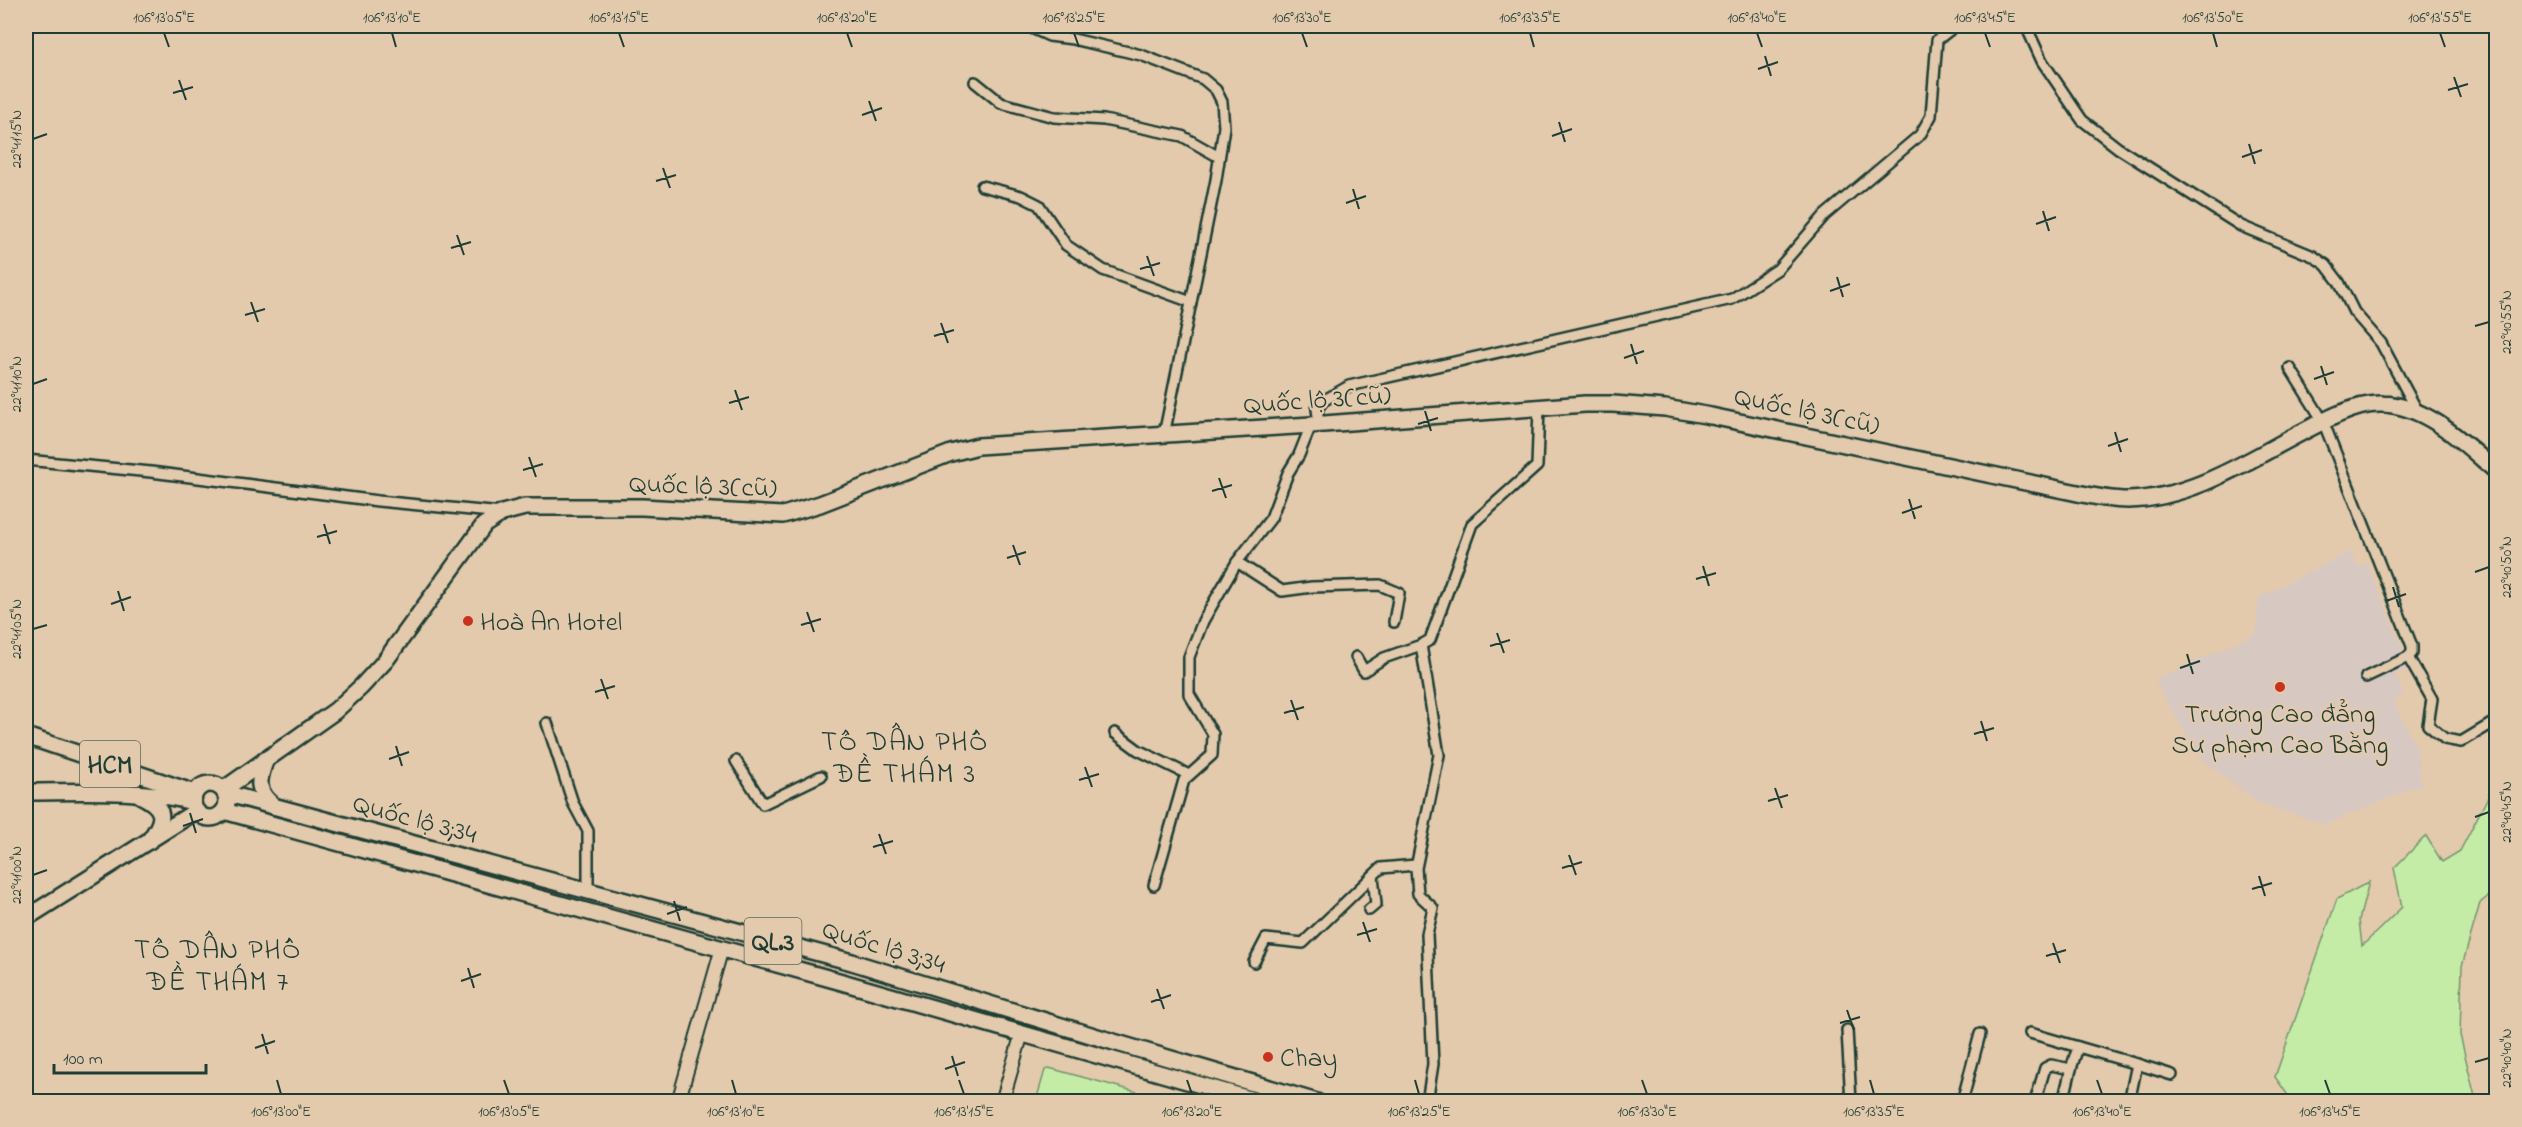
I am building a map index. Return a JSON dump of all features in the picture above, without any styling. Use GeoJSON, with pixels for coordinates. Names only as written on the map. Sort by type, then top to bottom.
{"type":"FeatureCollection","features":[{"type":"Feature","properties":{"kind":"main road","name":"Quốc lộ 3(cũ)"},"geometry":{"type":"LineString","coordinates":[[224,791],[334,711],[361,687],[385,661],[484,525],[502,513],[525,507],[642,507],[783,515],[820,504],[951,453],[978,446],[1315,425],[1539,407],[1613,404],[1665,408],[2073,492],[2125,500],[2146,499],[2192,486],[2215,477],[2323,421],[2357,407],[2372,404],[2398,406],[2419,414],[2453,435],[2496,471]]}},
{"type":"Feature","properties":{"kind":"main road","name":"HCM"},"geometry":{"type":"LineString","coordinates":[[26,736],[195,802],[203,817],[212,818],[224,811]]}},
{"type":"Feature","properties":{"kind":"main road"},"geometry":{"type":"LineString","coordinates":[[267,759],[260,774],[260,786],[263,797],[274,806]]}},
{"type":"Feature","properties":{"kind":"main road","name":"HCM"},"geometry":{"type":"LineString","coordinates":[[195,802],[202,786],[210,784],[224,791]]}},
{"type":"Feature","properties":{"kind":"main road"},"geometry":{"type":"LineString","coordinates":[[224,791],[227,802],[224,811]]}},
{"type":"Feature","properties":{"kind":"main road","name":"Quốc lộ 3;34"},"geometry":{"type":"LineString","coordinates":[[224,791],[848,961],[1317,1101]]}},
{"type":"Feature","properties":{"kind":"main road","name":"HCM"},"geometry":{"type":"LineString","coordinates":[[26,792],[135,792],[195,802]]}},
{"type":"Feature","properties":{"kind":"main road"},"geometry":{"type":"LineString","coordinates":[[135,792],[156,803],[162,816],[160,826],[150,841]]}},
{"type":"Feature","properties":{"kind":"main road"},"geometry":{"type":"LineString","coordinates":[[26,918],[150,841],[195,802]]}},
{"type":"Feature","properties":{"kind":"main road","name":"Quốc lộ 3;34"},"geometry":{"type":"LineString","coordinates":[[224,811],[722,948],[1260,1101]]}},
{"type":"Feature","properties":{"kind":"main road"},"geometry":{"type":"LineString","coordinates":[[842,982],[848,961]]}},
{"type":"Feature","properties":{"kind":"main road"},"geometry":{"type":"LineString","coordinates":[[1022,1033],[1026,1016]]}},
{"type":"Feature","properties":{"kind":"street"},"geometry":{"type":"LineString","coordinates":[[1027,26],[1049,36],[1073,39],[1141,55],[1203,79],[1216,90],[1222,102],[1224,127],[1219,157],[1164,435]]}},
{"type":"Feature","properties":{"kind":"street"},"geometry":{"type":"LineString","coordinates":[[1154,885],[1184,780],[1212,756],[1213,734],[1189,694],[1189,657],[1203,621],[1237,562],[1271,518],[1288,473],[1315,425],[1317,409],[1323,401],[1349,386],[1732,299],[1778,269],[1825,214],[1920,135],[1931,116],[1937,40],[1955,26]]}},
{"type":"Feature","properties":{"kind":"street"},"geometry":{"type":"LineString","coordinates":[[2026,26],[2042,61],[2082,120],[2118,148],[2241,226],[2313,256],[2326,265],[2339,282],[2354,312],[2381,343],[2419,414]]}},
{"type":"Feature","properties":{"kind":"street"},"geometry":{"type":"LineString","coordinates":[[975,82],[1001,103],[1054,117],[1104,120],[1182,136],[1219,157]]}},
{"type":"Feature","properties":{"kind":"street"},"geometry":{"type":"LineString","coordinates":[[982,186],[1021,196],[1039,205],[1066,245],[1103,270],[1191,302]]}},
{"type":"Feature","properties":{"kind":"street"},"geometry":{"type":"LineString","coordinates":[[2290,368],[2323,421],[2412,646],[2412,653],[2408,657],[2366,677]]}},
{"type":"Feature","properties":{"kind":"street"},"geometry":{"type":"LineString","coordinates":[[1356,657],[1365,671],[1384,658],[1430,640],[1472,524],[1537,466],[1539,407]]}},
{"type":"Feature","properties":{"kind":"street"},"geometry":{"type":"LineString","coordinates":[[26,460],[151,472],[378,501],[502,513]]}},
{"type":"Feature","properties":{"kind":"street"},"geometry":{"type":"LineString","coordinates":[[1237,562],[1282,591],[1312,587],[1380,585],[1399,593],[1394,622]]}},
{"type":"Feature","properties":{"kind":"street"},"geometry":{"type":"LineString","coordinates":[[1421,645],[1439,755],[1416,865],[1418,894],[1433,908],[1427,934],[1433,1064],[1427,1101]]}},
{"type":"Feature","properties":{"kind":"street"},"geometry":{"type":"LineString","coordinates":[[2408,657],[2432,699],[2428,725],[2445,739],[2461,742],[2496,721]]}},
{"type":"Feature","properties":{"kind":"street"},"geometry":{"type":"LineString","coordinates":[[547,723],[573,803],[588,831],[588,891]]}},
{"type":"Feature","properties":{"kind":"street"},"geometry":{"type":"LineString","coordinates":[[1115,733],[1138,750],[1189,776]]}},
{"type":"Feature","properties":{"kind":"street"},"geometry":{"type":"LineString","coordinates":[[736,760],[763,804],[821,776]]}},
{"type":"Feature","properties":{"kind":"street"},"geometry":{"type":"LineString","coordinates":[[1254,962],[1266,939],[1303,943],[1381,868],[1416,865]]}},
{"type":"Feature","properties":{"kind":"street"},"geometry":{"type":"LineString","coordinates":[[1369,910],[1376,904],[1373,876]]}},
{"type":"Feature","properties":{"kind":"street"},"geometry":{"type":"LineString","coordinates":[[678,1101],[722,948]]}},
{"type":"Feature","properties":{"kind":"street"},"geometry":{"type":"LineString","coordinates":[[1847,1030],[1851,1101]]}},
{"type":"Feature","properties":{"kind":"street"},"geometry":{"type":"LineString","coordinates":[[1002,1101],[1022,1033]]}},
{"type":"Feature","properties":{"kind":"street"},"geometry":{"type":"LineString","coordinates":[[1962,1101],[1980,1034]]}},
{"type":"Feature","properties":{"kind":"street"},"geometry":{"type":"LineString","coordinates":[[2030,1034],[2172,1075]]}},
{"type":"Feature","properties":{"kind":"street"},"geometry":{"type":"LineString","coordinates":[[2063,1101],[2078,1047]]}},
{"type":"Feature","properties":{"kind":"street"},"geometry":{"type":"LineString","coordinates":[[2128,1101],[2137,1064]]}},
{"type":"Feature","properties":{"kind":"street"},"geometry":{"type":"LineString","coordinates":[[2035,1101],[2046,1067],[2072,1069]]}},
{"type":"Feature","properties":{"kind":"street"},"geometry":{"type":"LineString","coordinates":[[26,1093],[29,1101]]}},
{"type":"Feature","properties":{"kind":"shaded area","name":"Trường Cao đẳng Sư phạm Cao Bằng"},"geometry":{"type":"Polygon","coordinates":[[[2351,551],[2358,566],[2367,563],[2411,668],[2395,674],[2403,693],[2394,703],[2418,750],[2421,784],[2325,825],[2257,802],[2199,757],[2155,681],[2256,633],[2259,597],[2351,551]]]}},
{"type":"Feature","properties":{"kind":"green space"},"geometry":{"type":"Polygon","coordinates":[[[2496,771],[2496,890],[2480,903],[2462,966],[2460,1035],[2476,1101],[2292,1101],[2275,1077],[2337,899],[2369,882],[2359,920],[2362,946],[2402,907],[2394,868],[2426,836],[2442,862],[2460,851],[2488,797],[2496,771]]]}},
{"type":"Feature","properties":{"kind":"green space"},"geometry":{"type":"Polygon","coordinates":[[[1049,1068],[1152,1096],[1150,1101],[1036,1101],[1045,1070],[1049,1068]]]}},
{"type":"Feature","properties":{"kind":"place","name":"Hoà An Hotel"},"geometry":{"type":"Point","coordinates":[468,621]}},
{"type":"Feature","properties":{"kind":"place","name":"Trường Cao đẳng Sư phạm Cao Bằng"},"geometry":{"type":"Point","coordinates":[2280,687]}},
{"type":"Feature","properties":{"kind":"place","name":"Chay"},"geometry":{"type":"Point","coordinates":[1268,1057]}},
{"type":"Feature","properties":{"kind":"district","name":"TỔ DÂN PHỐ ĐỀ THÁM 3"},"geometry":{"type":"Point","coordinates":[905,756]}},
{"type":"Feature","properties":{"kind":"district","name":"TỔ DÂN PHỐ ĐỀ THÁM 7"},"geometry":{"type":"Point","coordinates":[218,964]}}]}
